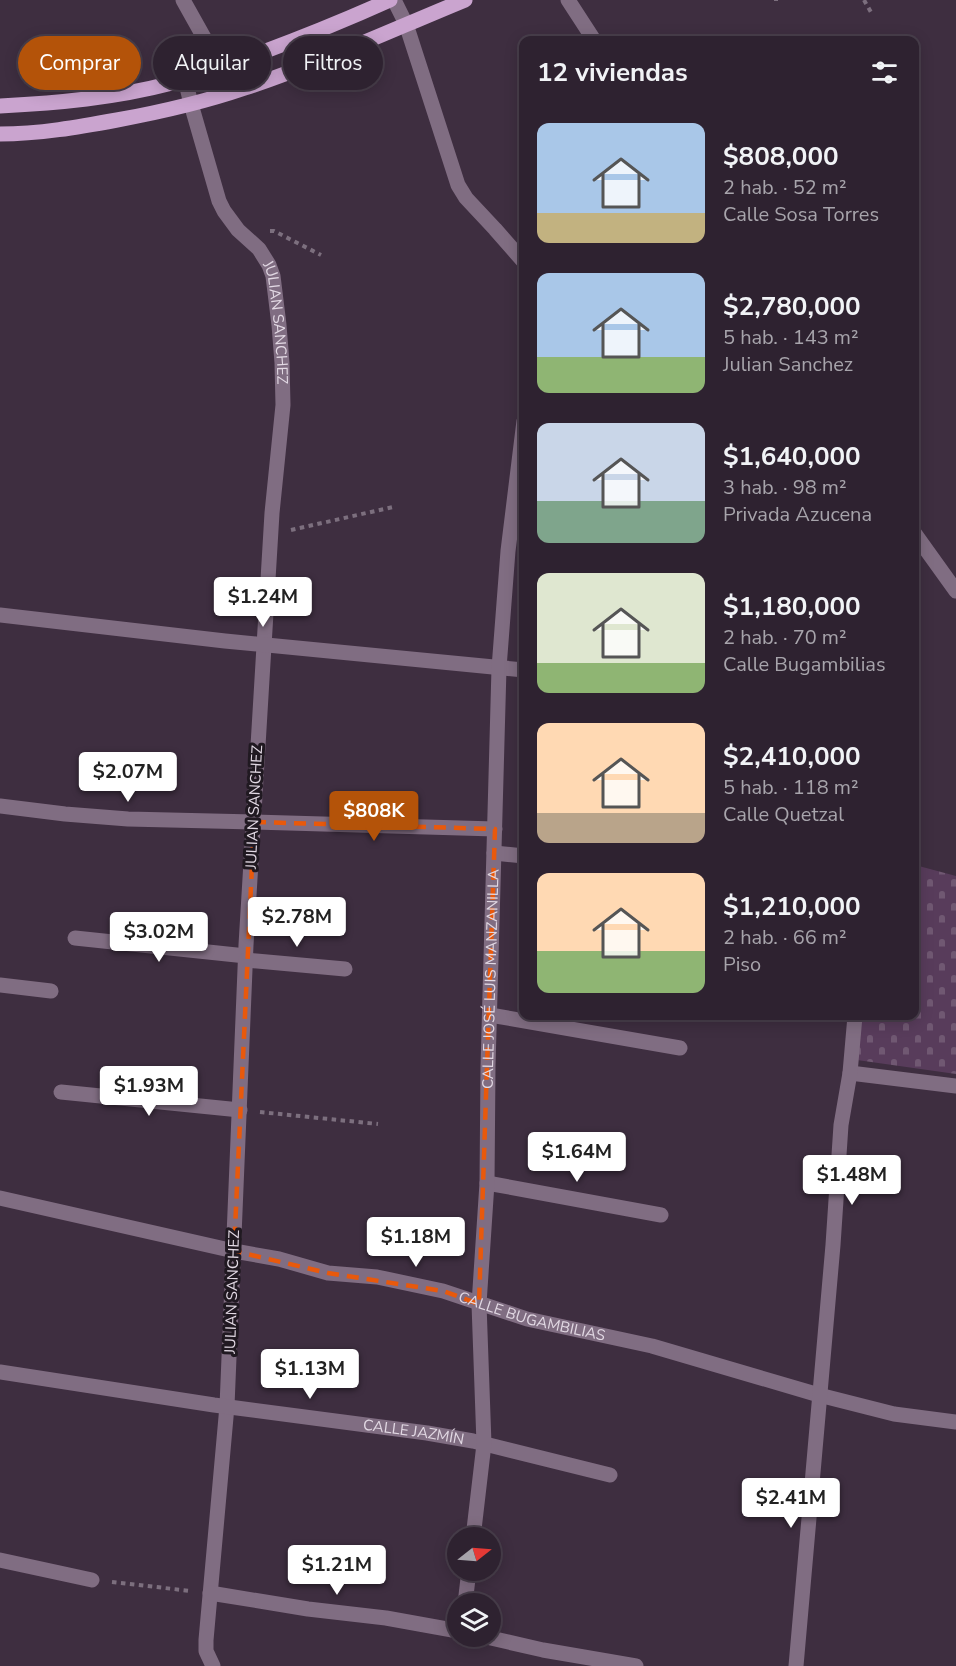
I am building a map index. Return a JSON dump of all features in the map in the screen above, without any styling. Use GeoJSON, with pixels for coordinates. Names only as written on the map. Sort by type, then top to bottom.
{"type":"FeatureCollection","features":[{"type":"Feature","properties":{"kind":"main road"},"geometry":{"type":"LineString","coordinates":[[271,49],[392,0]]}},
{"type":"Feature","properties":{"kind":"main road"},"geometry":{"type":"LineString","coordinates":[[0,134],[60,130],[191,104],[285,74],[465,0]]}},
{"type":"Feature","properties":{"kind":"main road"},"geometry":{"type":"LineString","coordinates":[[0,106],[72,102],[153,87]]}},
{"type":"Feature","properties":{"kind":"street"},"geometry":{"type":"LineString","coordinates":[[183,0],[203,36]]}},
{"type":"Feature","properties":{"kind":"street"},"geometry":{"type":"LineString","coordinates":[[392,0],[406,24],[458,186],[465,198],[519,256]]}},
{"type":"Feature","properties":{"kind":"street"},"geometry":{"type":"LineString","coordinates":[[568,0],[591,36]]}},
{"type":"Feature","properties":{"kind":"street","name":"JULIAN SANCHEZ"},"geometry":{"type":"LineString","coordinates":[[188,90],[219,201],[238,230],[259,249],[273,276],[279,325],[283,405],[270,535],[246,958],[227,1406],[206,1651],[213,1665]]}},
{"type":"Feature","properties":{"kind":"street","name":"CALLE JOSÉ LUIS MANZANILLA"},"geometry":{"type":"LineString","coordinates":[[474,1527],[484,1444],[479,1304],[487,1183],[499,668],[508,551],[519,462]]}},
{"type":"Feature","properties":{"kind":"street"},"geometry":{"type":"LineString","coordinates":[[919,540],[956,591]]}},
{"type":"Feature","properties":{"kind":"street"},"geometry":{"type":"LineString","coordinates":[[0,615],[264,645],[519,670]]}},
{"type":"Feature","properties":{"kind":"street"},"geometry":{"type":"LineString","coordinates":[[0,806],[128,819],[495,829]]}},
{"type":"Feature","properties":{"kind":"street"},"geometry":{"type":"LineString","coordinates":[[494,853],[519,856]]}},
{"type":"Feature","properties":{"kind":"street"},"geometry":{"type":"LineString","coordinates":[[75,938],[345,969]]}},
{"type":"Feature","properties":{"kind":"street"},"geometry":{"type":"LineString","coordinates":[[0,985],[51,991]]}},
{"type":"Feature","properties":{"kind":"street"},"geometry":{"type":"LineString","coordinates":[[490,1015],[680,1048]]}},
{"type":"Feature","properties":{"kind":"street"},"geometry":{"type":"LineString","coordinates":[[796,1666],[833,1245],[841,1125],[850,1073],[855,1020]]}},
{"type":"Feature","properties":{"kind":"street"},"geometry":{"type":"LineString","coordinates":[[850,1073],[956,1086]]}},
{"type":"Feature","properties":{"kind":"street"},"geometry":{"type":"LineString","coordinates":[[61,1092],[240,1110]]}},
{"type":"Feature","properties":{"kind":"street"},"geometry":{"type":"LineString","coordinates":[[487,1183],[661,1215]]}},
{"type":"Feature","properties":{"kind":"street","name":"CALLE BUGAMBILIAS"},"geometry":{"type":"LineString","coordinates":[[0,1198],[279,1259],[328,1273],[377,1277],[443,1291],[527,1319],[652,1346],[819,1395],[894,1414],[956,1422]]}},
{"type":"Feature","properties":{"kind":"street","name":"CALLE JAZMÍN"},"geometry":{"type":"LineString","coordinates":[[0,1372],[227,1406],[427,1432],[610,1475]]}},
{"type":"Feature","properties":{"kind":"street"},"geometry":{"type":"LineString","coordinates":[[0,1560],[92,1580]]}},
{"type":"Feature","properties":{"kind":"street"},"geometry":{"type":"LineString","coordinates":[[210,1593],[447,1629]]}},
{"type":"Feature","properties":{"kind":"street"},"geometry":{"type":"LineString","coordinates":[[501,1640],[636,1666]]}},
{"type":"Feature","properties":{"kind":"path"},"geometry":{"type":"LineString","coordinates":[[864,0],[872,14]]}},
{"type":"Feature","properties":{"kind":"path"},"geometry":{"type":"LineString","coordinates":[[270,535],[393,507]]}},
{"type":"Feature","properties":{"kind":"path"},"geometry":{"type":"LineString","coordinates":[[240,1110],[378,1124]]}},
{"type":"Feature","properties":{"kind":"path"},"geometry":{"type":"LineString","coordinates":[[92,1580],[210,1593]]}},
{"type":"Feature","properties":{"kind":"highlighted area"},"geometry":{"type":"Polygon","coordinates":[[[254,822],[495,829],[479,1304],[443,1291],[328,1273],[234,1251],[254,822]]]}},
{"type":"Feature","properties":{"kind":"green space"},"geometry":{"type":"Polygon","coordinates":[[[919,866],[956,876],[956,1074],[857,1060],[859,1020],[919,1020],[919,866]]]}}]}
